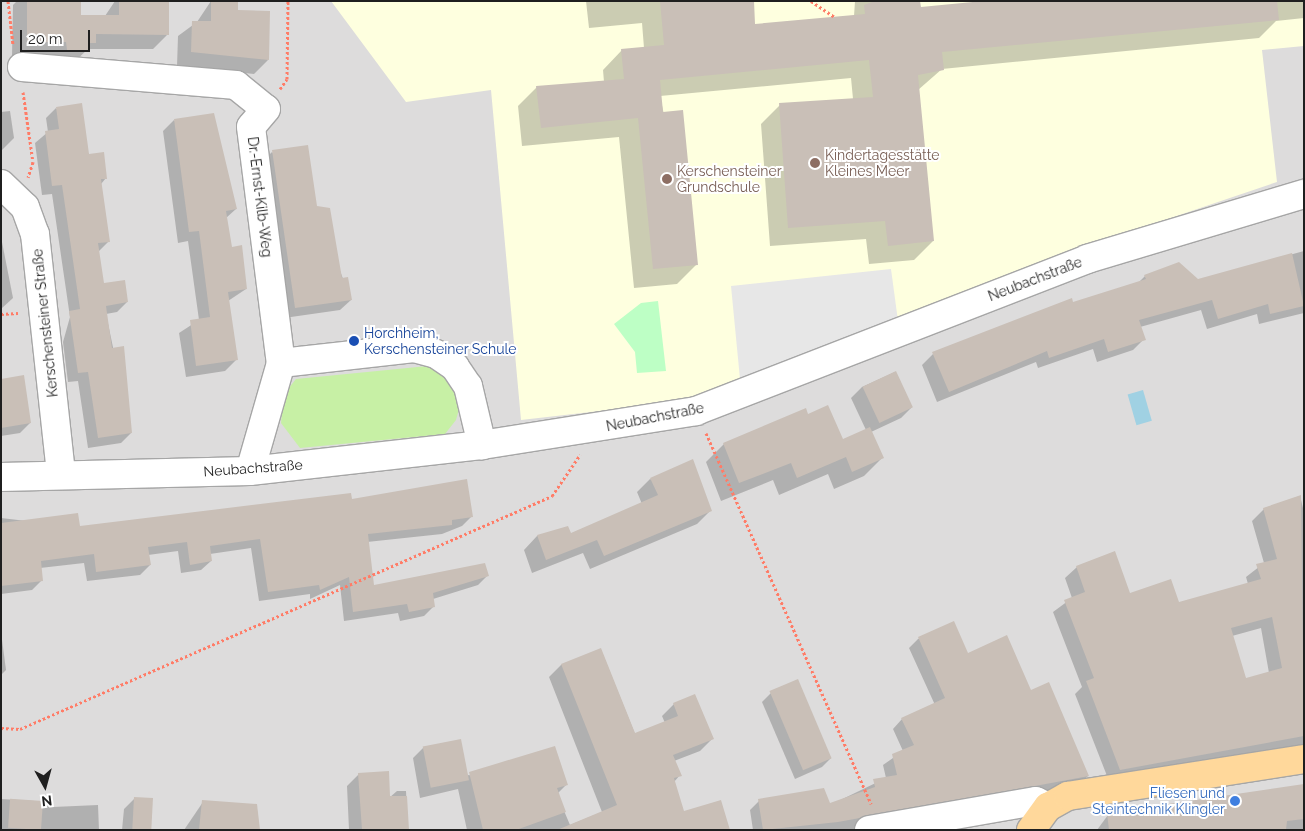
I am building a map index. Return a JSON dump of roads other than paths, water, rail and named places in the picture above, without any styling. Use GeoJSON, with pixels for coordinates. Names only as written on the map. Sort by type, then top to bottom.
{"type":"FeatureCollection","features":[{"type":"Feature","properties":{"kind":"main road"},"geometry":{"type":"LineString","coordinates":[[1036,824],[1068,796],[1304,758]]}},
{"type":"Feature","properties":{"kind":"street","name":"Dr.-Ernst-Kilb-Weg"},"geometry":{"type":"LineString","coordinates":[[22,67],[236,85],[266,109],[251,127],[281,363],[250,471]]}},
{"type":"Feature","properties":{"kind":"street","name":"Kerschensteiner Straße"},"geometry":{"type":"LineString","coordinates":[[9,190],[35,234],[61,473]]}},
{"type":"Feature","properties":{"kind":"street","name":"Neubachstraße"},"geometry":{"type":"LineString","coordinates":[[1,477],[61,473],[250,471],[482,445],[599,428],[696,411],[1087,259],[1304,194]]}},
{"type":"Feature","properties":{"kind":"street"},"geometry":{"type":"LineString","coordinates":[[281,363],[414,348],[436,354],[455,367],[468,386],[482,445]]}},
{"type":"Feature","properties":{"kind":"street"},"geometry":{"type":"LineString","coordinates":[[875,829],[1036,801],[1036,824]]}},
{"type":"Feature","properties":{"kind":"water"},"geometry":{"type":"Polygon","coordinates":[[[1143,390],[1152,421],[1136,425],[1128,394],[1143,390]]]}},
{"type":"Feature","properties":{"kind":"place","name":"Kindertagesstätte Kleines Meer"},"geometry":{"type":"Point","coordinates":[815,163]}},
{"type":"Feature","properties":{"kind":"place","name":"Kerschensteiner Grundschule"},"geometry":{"type":"Point","coordinates":[667,179]}},
{"type":"Feature","properties":{"kind":"place","name":"Horchheim, Kerschensteiner Schule"},"geometry":{"type":"Point","coordinates":[354,341]}},
{"type":"Feature","properties":{"kind":"place","name":"Fliesen und Steintechnik Klingler"},"geometry":{"type":"Point","coordinates":[1235,801]}}]}
